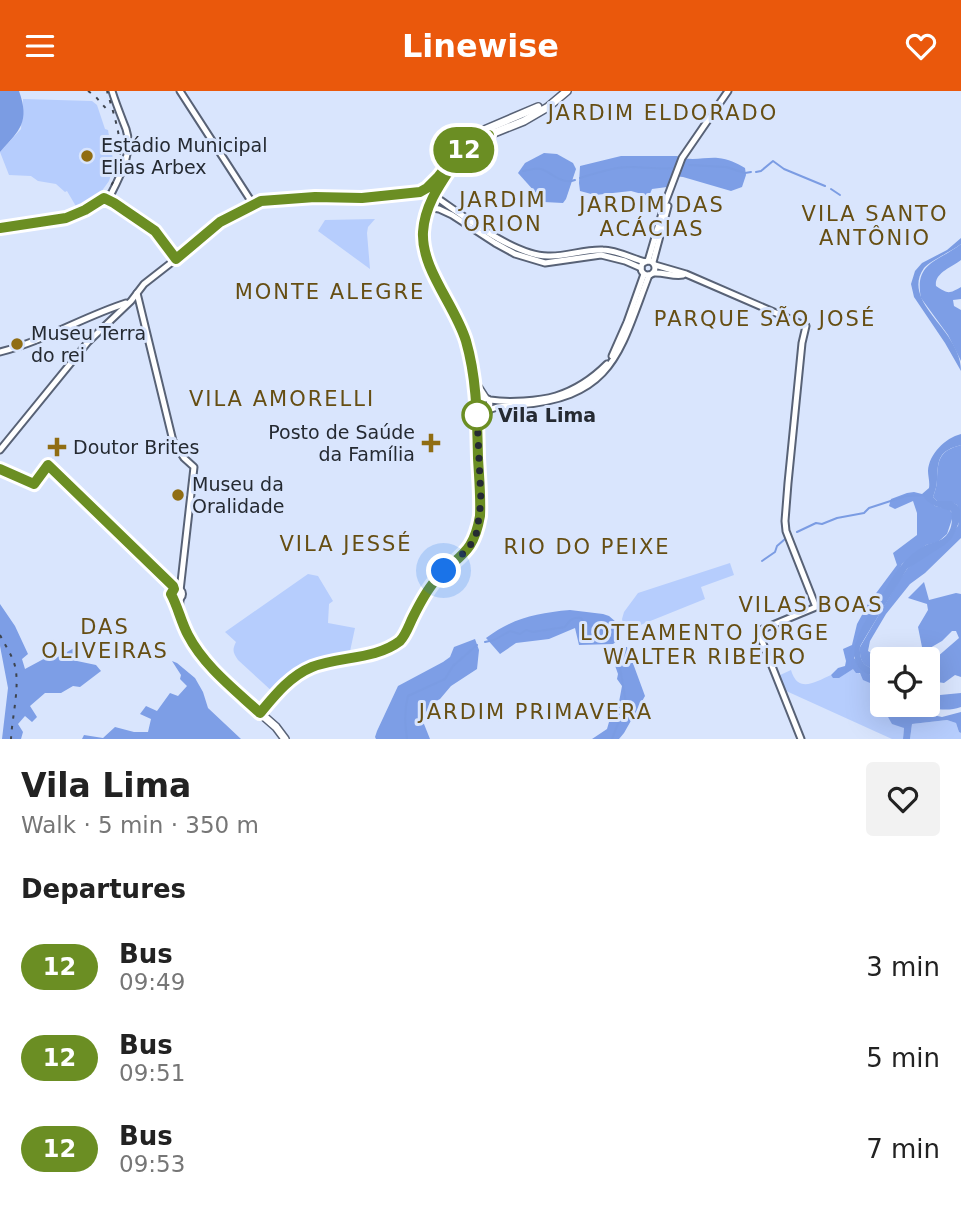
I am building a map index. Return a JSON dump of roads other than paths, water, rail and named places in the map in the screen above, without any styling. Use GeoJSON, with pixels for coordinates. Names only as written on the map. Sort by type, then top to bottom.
{"type":"FeatureCollection","features":[{"type":"Feature","properties":{"kind":"main road"},"geometry":{"type":"LineString","coordinates":[[446,172],[446,162],[458,144],[470,136],[535,109],[561,91]]}},
{"type":"Feature","properties":{"kind":"main road"},"geometry":{"type":"LineString","coordinates":[[0,228],[66,218],[85,210],[102,198],[155,231],[176,259],[220,222],[253,204],[271,199],[362,198],[420,192],[446,172],[469,145],[524,121],[568,91]]}},
{"type":"Feature","properties":{"kind":"main road"},"geometry":{"type":"LineString","coordinates":[[456,153],[469,141],[489,135]]}},
{"type":"Feature","properties":{"kind":"main road"},"geometry":{"type":"LineString","coordinates":[[285,739],[260,713],[287,683],[321,664],[382,650],[404,637],[425,594],[436,579],[469,548],[477,532],[481,501],[471,358],[427,258],[423,240],[427,209],[458,144]]}},
{"type":"Feature","properties":{"kind":"main road"},"geometry":{"type":"LineString","coordinates":[[474,381],[487,399]]}},
{"type":"Feature","properties":{"kind":"street"},"geometry":{"type":"LineString","coordinates":[[108,200],[124,166],[128,145],[127,132],[112,91]]}},
{"type":"Feature","properties":{"kind":"street"},"geometry":{"type":"LineString","coordinates":[[180,91],[253,204]]}},
{"type":"Feature","properties":{"kind":"street"},"geometry":{"type":"LineString","coordinates":[[649,268],[617,347],[607,365],[594,376],[557,396],[538,400],[487,399],[480,400],[476,407],[482,411],[558,399],[584,388],[610,367],[621,348],[649,268],[665,203],[682,158],[729,91]]}},
{"type":"Feature","properties":{"kind":"street"},"geometry":{"type":"LineString","coordinates":[[433,195],[505,241],[533,253],[548,256],[605,249],[649,268]]}},
{"type":"Feature","properties":{"kind":"street"},"geometry":{"type":"LineString","coordinates":[[439,209],[439,205],[444,202]]}},
{"type":"Feature","properties":{"kind":"street"},"geometry":{"type":"LineString","coordinates":[[427,209],[439,209],[452,215],[514,254],[545,263],[601,255],[661,272],[679,276],[686,274],[806,326],[802,343],[785,521],[786,531],[816,607],[758,631],[801,739]]}},
{"type":"Feature","properties":{"kind":"street"},"geometry":{"type":"LineString","coordinates":[[0,450],[88,342],[144,284],[176,259]]}},
{"type":"Feature","properties":{"kind":"street"},"geometry":{"type":"LineString","coordinates":[[137,293],[173,441],[184,458],[194,467],[182,583],[177,589]]}},
{"type":"Feature","properties":{"kind":"street"},"geometry":{"type":"LineString","coordinates":[[0,352],[23,346],[77,321],[129,302]]}},
{"type":"Feature","properties":{"kind":"street"},"geometry":{"type":"LineString","coordinates":[[478,432],[491,405],[487,399]]}},
{"type":"Feature","properties":{"kind":"street"},"geometry":{"type":"LineString","coordinates":[[0,469],[34,484],[48,465],[177,589],[182,597],[177,600],[179,610],[195,650],[260,713]]}},
{"type":"Feature","properties":{"kind":"waterway"},"geometry":{"type":"LineString","coordinates":[[756,172],[773,161],[784,169],[825,186]]}},
{"type":"Feature","properties":{"kind":"waterway"},"geometry":{"type":"LineString","coordinates":[[689,165],[726,167],[745,173],[751,172]]}},
{"type":"Feature","properties":{"kind":"waterway"},"geometry":{"type":"LineString","coordinates":[[580,178],[625,167],[672,168]]}},
{"type":"Feature","properties":{"kind":"waterway"},"geometry":{"type":"LineString","coordinates":[[523,171],[541,169],[561,180],[575,180]]}},
{"type":"Feature","properties":{"kind":"waterway"},"geometry":{"type":"LineString","coordinates":[[831,189],[840,195]]}},
{"type":"Feature","properties":{"kind":"waterway"},"geometry":{"type":"LineString","coordinates":[[797,532],[816,523],[822,524],[864,513],[869,508],[906,496],[924,495]]}},
{"type":"Feature","properties":{"kind":"waterway"},"geometry":{"type":"LineString","coordinates":[[762,561],[775,552],[785,539]]}},
{"type":"Feature","properties":{"kind":"waterway"},"geometry":{"type":"LineString","coordinates":[[485,642],[510,631],[520,634],[526,630],[533,632],[565,627],[572,619],[578,618],[594,629],[607,630],[612,640]]}},
{"type":"Feature","properties":{"kind":"waterway"},"geometry":{"type":"LineString","coordinates":[[407,739],[405,717],[408,696],[445,679],[453,666],[477,645]]}},
{"type":"Feature","properties":{"kind":"waterway"},"geometry":{"type":"LineString","coordinates":[[612,739],[626,703],[617,650]]}},
{"type":"Feature","properties":{"kind":"railway"},"geometry":{"type":"LineString","coordinates":[[88,91],[110,113]]}},
{"type":"Feature","properties":{"kind":"railway"},"geometry":{"type":"LineString","coordinates":[[0,230],[62,221],[90,209],[102,199],[111,186],[120,155],[118,131],[107,91]]}},
{"type":"Feature","properties":{"kind":"railway"},"geometry":{"type":"LineString","coordinates":[[0,635],[12,658],[16,674],[11,739]]}},
{"type":"Feature","properties":{"kind":"place","name":"Estádio Municipal Elias Arbex"},"geometry":{"type":"Point","coordinates":[87,156]}},
{"type":"Feature","properties":{"kind":"place","name":"Museu Terra do rei"},"geometry":{"type":"Point","coordinates":[17,344]}},
{"type":"Feature","properties":{"kind":"place","name":"Vila Lima"},"geometry":{"type":"Point","coordinates":[477,415]}},
{"type":"Feature","properties":{"kind":"place","name":"Posto de Saúde da Família"},"geometry":{"type":"Point","coordinates":[431,443]}},
{"type":"Feature","properties":{"kind":"place","name":"Doutor Brites"},"geometry":{"type":"Point","coordinates":[57,447]}},
{"type":"Feature","properties":{"kind":"place","name":"Museu da Oralidade"},"geometry":{"type":"Point","coordinates":[178,495]}},
{"type":"Feature","properties":{"kind":"district","name":"JARDIM ELDORADO"},"geometry":{"type":"Point","coordinates":[663,113]}},
{"type":"Feature","properties":{"kind":"district","name":"JARDIM ORION"},"geometry":{"type":"Point","coordinates":[503,212]}},
{"type":"Feature","properties":{"kind":"district","name":"JARDIM DAS ACÁCIAS"},"geometry":{"type":"Point","coordinates":[652,217]}},
{"type":"Feature","properties":{"kind":"district","name":"VILA SANTO ANTÔNIO"},"geometry":{"type":"Point","coordinates":[875,226]}},
{"type":"Feature","properties":{"kind":"district","name":"MONTE ALEGRE"},"geometry":{"type":"Point","coordinates":[330,292]}},
{"type":"Feature","properties":{"kind":"district","name":"PARQUE SÃO JOSÉ"},"geometry":{"type":"Point","coordinates":[765,319]}},
{"type":"Feature","properties":{"kind":"district","name":"VILA AMORELLI"},"geometry":{"type":"Point","coordinates":[282,399]}},
{"type":"Feature","properties":{"kind":"district","name":"VILA JESSÉ"},"geometry":{"type":"Point","coordinates":[346,544]}},
{"type":"Feature","properties":{"kind":"district","name":"RIO DO PEIXE"},"geometry":{"type":"Point","coordinates":[587,547]}},
{"type":"Feature","properties":{"kind":"district","name":"VILAS BOAS"},"geometry":{"type":"Point","coordinates":[811,605]}},
{"type":"Feature","properties":{"kind":"district","name":"DAS OLIVEIRAS"},"geometry":{"type":"Point","coordinates":[105,639]}},
{"type":"Feature","properties":{"kind":"district","name":"LOTEAMENTO JORGE WALTER RIBEIRO"},"geometry":{"type":"Point","coordinates":[705,645]}},
{"type":"Feature","properties":{"kind":"district","name":"JARDIM PRIMAVERA"},"geometry":{"type":"Point","coordinates":[536,712]}}]}
